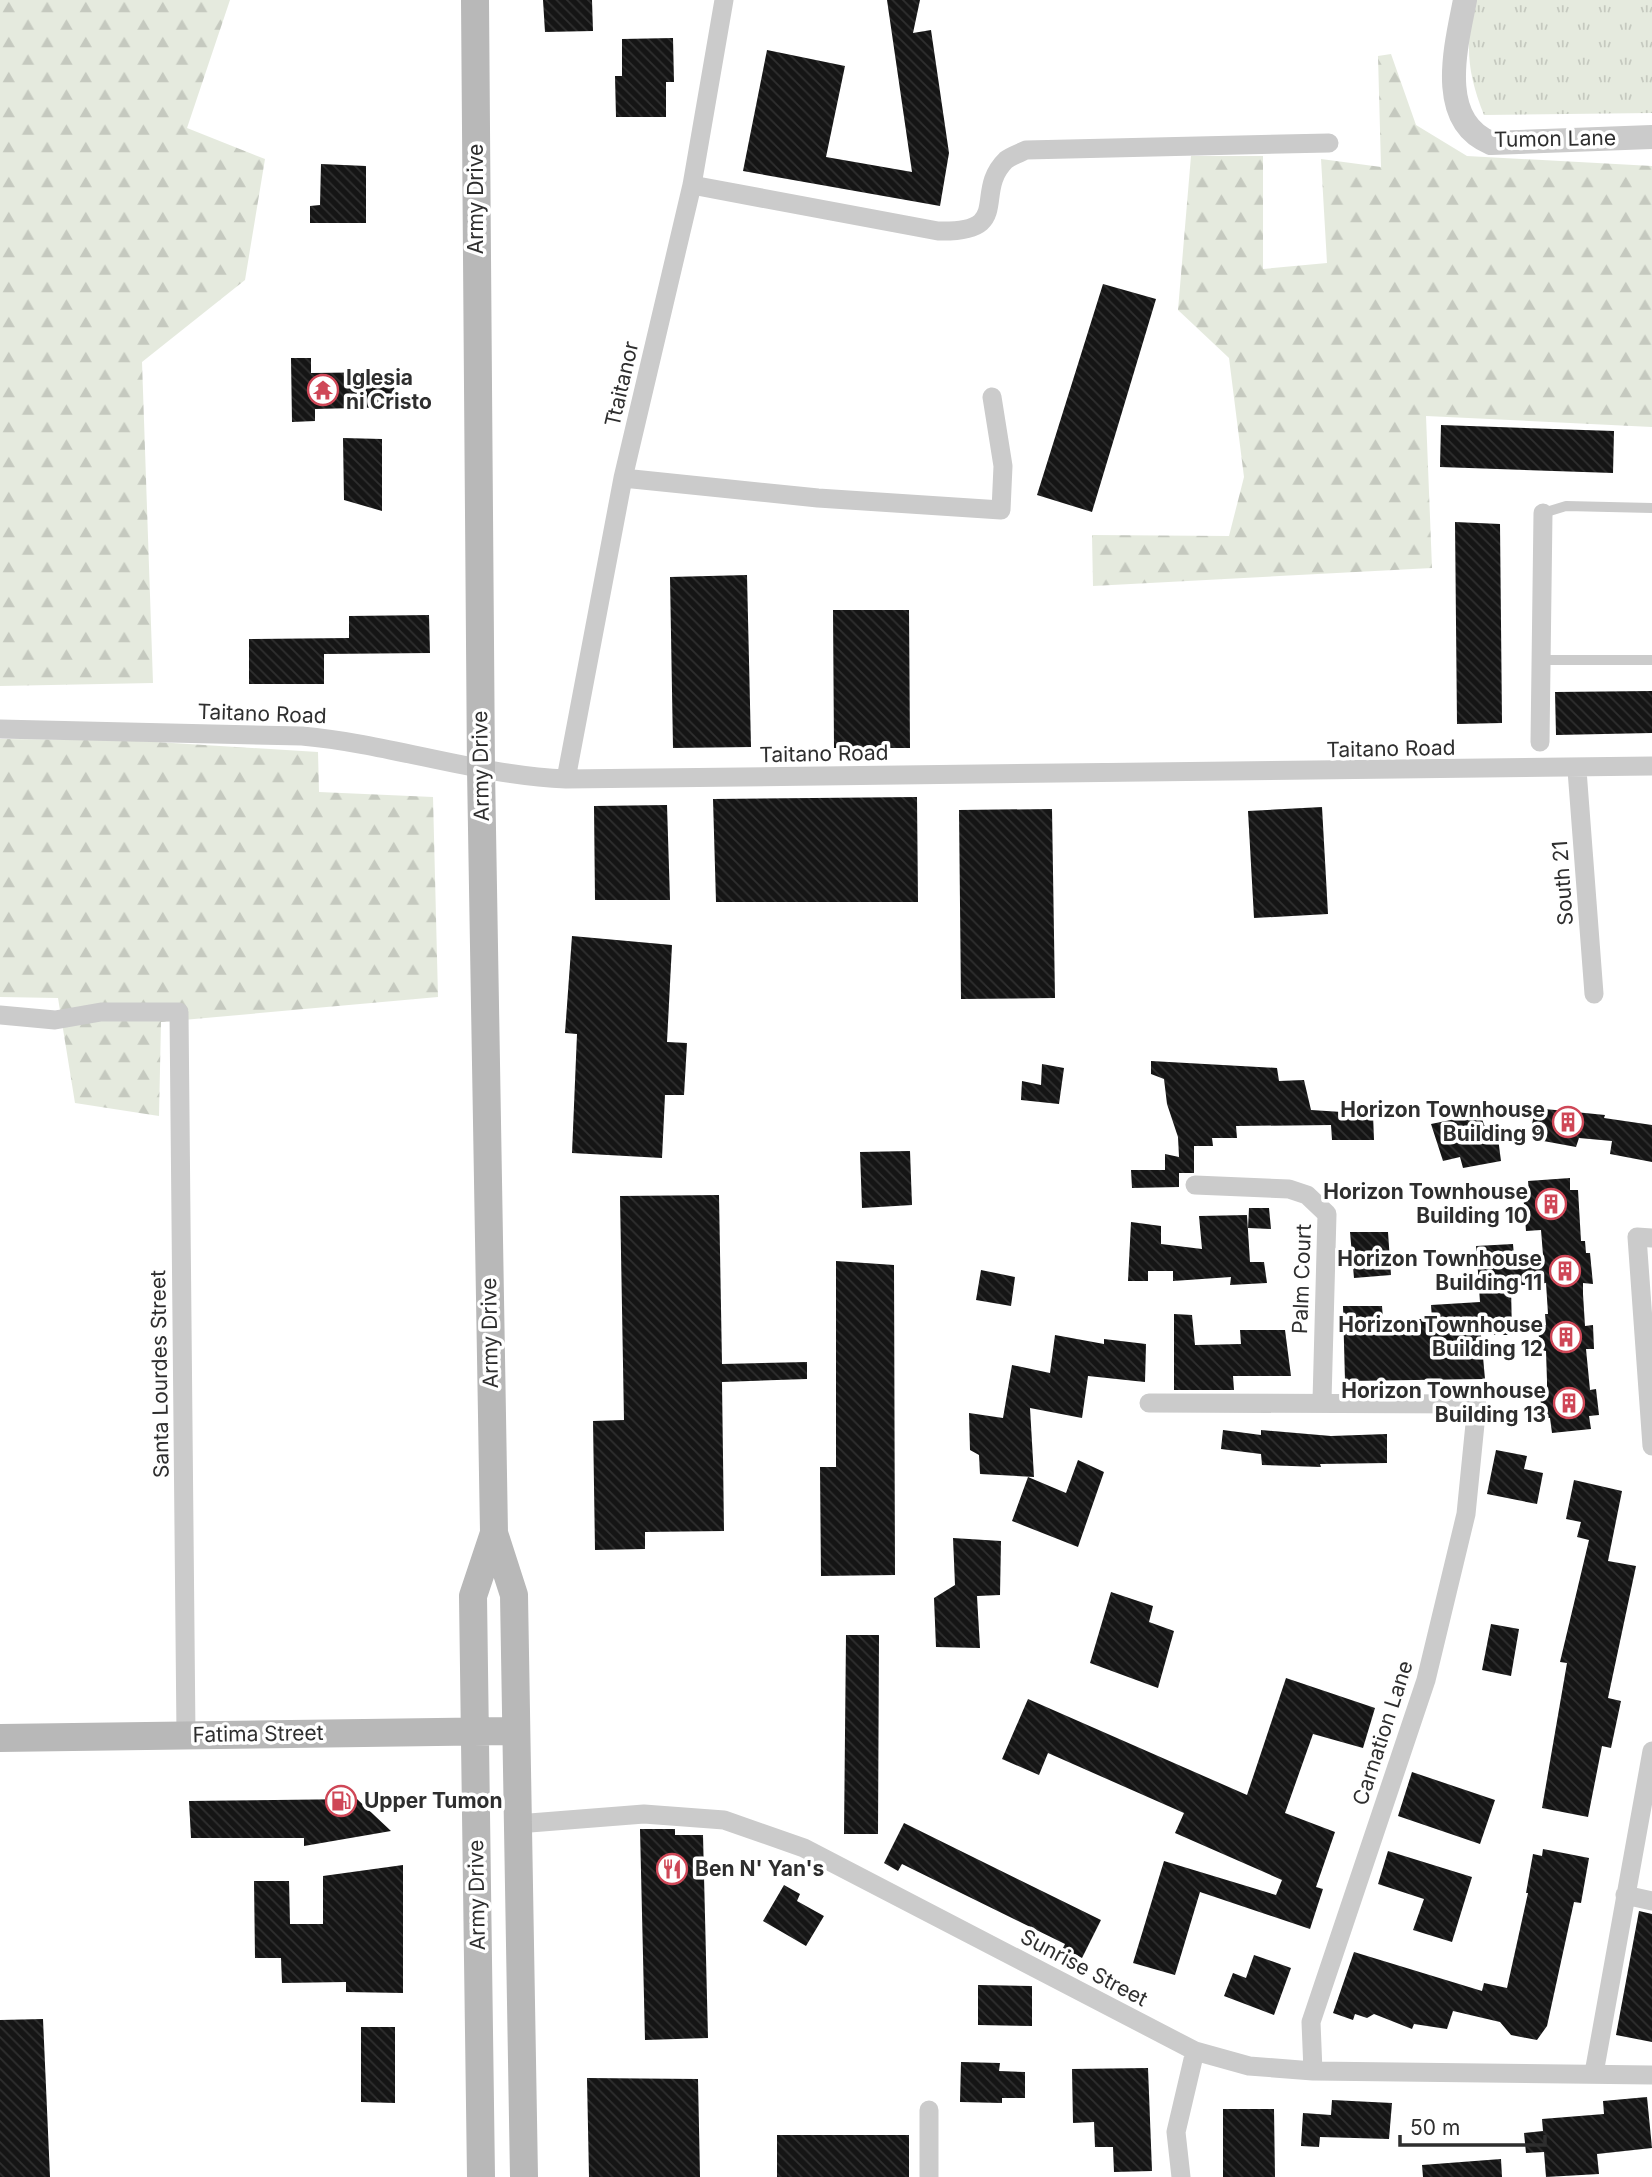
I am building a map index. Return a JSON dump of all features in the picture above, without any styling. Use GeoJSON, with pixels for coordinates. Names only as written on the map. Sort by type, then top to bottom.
{"type":"FeatureCollection","features":[{"type":"Feature","properties":{"kind":"main road","name":"Army Drive"},"geometry":{"type":"LineString","coordinates":[[475,0],[481,770],[494,1533],[514,1595],[524,2177]]}},
{"type":"Feature","properties":{"kind":"main road","name":"Army Drive"},"geometry":{"type":"LineString","coordinates":[[481,2177],[473,1596],[494,1533]]}},
{"type":"Feature","properties":{"kind":"main road","name":"Fatima Street"},"geometry":{"type":"LineString","coordinates":[[0,1738],[516,1731]]}},
{"type":"Feature","properties":{"kind":"street","name":"Ttaitanor"},"geometry":{"type":"LineString","coordinates":[[566,779],[623,478],[692,185],[724,0]]}},
{"type":"Feature","properties":{"kind":"street","name":"Tumon Lane"},"geometry":{"type":"LineString","coordinates":[[1465,0],[1458,36],[1455,91],[1457,111],[1477,137],[1491,143],[1652,138]]}},
{"type":"Feature","properties":{"kind":"street"},"geometry":{"type":"LineString","coordinates":[[692,185],[938,231],[956,231],[973,229],[983,221],[995,177],[1006,160],[1026,150],[1329,143]]}},
{"type":"Feature","properties":{"kind":"street"},"geometry":{"type":"LineString","coordinates":[[623,478],[818,498],[1001,510],[1003,466],[992,397]]}},
{"type":"Feature","properties":{"kind":"street"},"geometry":{"type":"LineString","coordinates":[[1540,742],[1543,513]]}},
{"type":"Feature","properties":{"kind":"street","name":"Taitano Road"},"geometry":{"type":"LineString","coordinates":[[0,729],[314,737],[400,750],[481,770],[525,777],[566,779],[1577,770],[1652,766]]}},
{"type":"Feature","properties":{"kind":"street","name":"South 21"},"geometry":{"type":"LineString","coordinates":[[1577,770],[1594,994]]}},
{"type":"Feature","properties":{"kind":"street","name":"Santa Lourdes Street"},"geometry":{"type":"LineString","coordinates":[[0,1015],[55,1020],[80,1013],[179,1012],[186,1735]]}},
{"type":"Feature","properties":{"kind":"street","name":"Palm Court"},"geometry":{"type":"LineString","coordinates":[[1195,1185],[1289,1189],[1307,1195],[1327,1214],[1322,1401]]}},
{"type":"Feature","properties":{"kind":"street"},"geometry":{"type":"LineString","coordinates":[[1652,1238],[1637,1237],[1652,1446]]}},
{"type":"Feature","properties":{"kind":"street"},"geometry":{"type":"LineString","coordinates":[[1149,1403],[1322,1401]]}},
{"type":"Feature","properties":{"kind":"street","name":"Carnation Lane"},"geometry":{"type":"LineString","coordinates":[[1312,2071],[1311,2022],[1430,1667],[1466,1514],[1477,1404],[1322,1401]]}},
{"type":"Feature","properties":{"kind":"street"},"geometry":{"type":"LineString","coordinates":[[1594,2073],[1652,1751]]}},
{"type":"Feature","properties":{"kind":"street","name":"Sunrise Street"},"geometry":{"type":"LineString","coordinates":[[517,1824],[644,1814],[724,1821],[804,1848],[1195,2051],[1249,2066],[1312,2071],[1652,2075]]}},
{"type":"Feature","properties":{"kind":"street"},"geometry":{"type":"LineString","coordinates":[[1625,1895],[1652,1901]]}},
{"type":"Feature","properties":{"kind":"street"},"geometry":{"type":"LineString","coordinates":[[1181,2177],[1176,2132],[1195,2051]]}},
{"type":"Feature","properties":{"kind":"street"},"geometry":{"type":"LineString","coordinates":[[929,2110],[929,2177]]}},
{"type":"Feature","properties":{"kind":"lane"},"geometry":{"type":"LineString","coordinates":[[1543,513],[1566,506],[1652,508]]}},
{"type":"Feature","properties":{"kind":"lane"},"geometry":{"type":"LineString","coordinates":[[1541,660],[1652,660]]}},
{"type":"Feature","properties":{"kind":"green space"},"geometry":{"type":"Polygon","coordinates":[[[0,0],[230,0],[187,128],[265,159],[245,280],[142,362],[153,683],[0,686],[0,0]]]}},
{"type":"Feature","properties":{"kind":"green space"},"geometry":{"type":"Polygon","coordinates":[[[1475,0],[1652,0],[1652,113],[1484,115],[1469,59],[1475,0]]]}},
{"type":"Feature","properties":{"kind":"green space"},"geometry":{"type":"Polygon","coordinates":[[[1391,54],[1416,125],[1467,156],[1652,166],[1652,427],[1426,416],[1432,568],[1093,586],[1092,535],[1229,536],[1244,477],[1229,358],[1178,310],[1191,156],[1263,156],[1263,269],[1327,263],[1321,159],[1381,167],[1378,56],[1391,54]]]}},
{"type":"Feature","properties":{"kind":"green space"},"geometry":{"type":"Polygon","coordinates":[[[0,739],[124,740],[318,752],[319,792],[433,797],[438,997],[161,1022],[159,1116],[75,1103],[58,998],[0,997],[0,739]]]}},
{"type":"Feature","properties":{"kind":"building"},"geometry":{"type":"Polygon","coordinates":[[[543,0],[592,0],[593,31],[545,32],[543,0]]]}},
{"type":"Feature","properties":{"kind":"building"},"geometry":{"type":"Polygon","coordinates":[[[887,0],[920,0],[913,33],[931,30],[949,153],[940,206],[743,171],[767,50],[845,66],[826,157],[912,172],[887,0]]]}},
{"type":"Feature","properties":{"kind":"building"},"geometry":{"type":"Polygon","coordinates":[[[673,38],[674,82],[666,82],[666,117],[616,117],[615,76],[622,76],[622,39],[673,38]]]}},
{"type":"Feature","properties":{"kind":"building"},"geometry":{"type":"Polygon","coordinates":[[[321,164],[366,166],[366,223],[310,223],[310,206],[320,205],[321,164]]]}},
{"type":"Feature","properties":{"kind":"building"},"geometry":{"type":"Polygon","coordinates":[[[1103,284],[1156,299],[1092,512],[1037,495],[1103,284]]]}},
{"type":"Feature","properties":{"kind":"building"},"geometry":{"type":"Polygon","coordinates":[[[291,358],[311,358],[311,373],[394,372],[395,407],[315,409],[315,421],[292,422],[291,358]]]}},
{"type":"Feature","properties":{"kind":"building"},"geometry":{"type":"Polygon","coordinates":[[[1441,425],[1614,431],[1613,473],[1440,467],[1441,425]]]}},
{"type":"Feature","properties":{"kind":"building"},"geometry":{"type":"Polygon","coordinates":[[[343,438],[382,439],[382,511],[344,500],[343,438]]]}},
{"type":"Feature","properties":{"kind":"building"},"geometry":{"type":"Polygon","coordinates":[[[1455,522],[1500,524],[1502,723],[1457,724],[1455,522]]]}},
{"type":"Feature","properties":{"kind":"building"},"geometry":{"type":"Polygon","coordinates":[[[747,575],[751,747],[673,748],[670,577],[747,575]]]}},
{"type":"Feature","properties":{"kind":"building"},"geometry":{"type":"Polygon","coordinates":[[[833,610],[909,610],[910,748],[834,748],[833,610]]]}},
{"type":"Feature","properties":{"kind":"building"},"geometry":{"type":"Polygon","coordinates":[[[429,615],[430,653],[324,654],[324,684],[249,684],[249,639],[349,638],[349,616],[429,615]]]}},
{"type":"Feature","properties":{"kind":"building"},"geometry":{"type":"Polygon","coordinates":[[[1652,691],[1652,733],[1556,735],[1555,692],[1652,691]]]}},
{"type":"Feature","properties":{"kind":"building"},"geometry":{"type":"Polygon","coordinates":[[[917,797],[918,902],[716,902],[713,799],[917,797]]]}},
{"type":"Feature","properties":{"kind":"building"},"geometry":{"type":"Polygon","coordinates":[[[667,805],[670,900],[595,900],[594,806],[667,805]]]}},
{"type":"Feature","properties":{"kind":"building"},"geometry":{"type":"Polygon","coordinates":[[[1322,807],[1328,914],[1254,918],[1248,811],[1322,807]]]}},
{"type":"Feature","properties":{"kind":"building"},"geometry":{"type":"Polygon","coordinates":[[[1052,809],[1055,998],[961,999],[959,810],[1052,809]]]}},
{"type":"Feature","properties":{"kind":"building"},"geometry":{"type":"Polygon","coordinates":[[[572,936],[672,945],[667,1042],[687,1043],[684,1095],[665,1095],[662,1158],[572,1153],[577,1034],[565,1033],[572,936]]]}},
{"type":"Feature","properties":{"kind":"building"},"geometry":{"type":"Polygon","coordinates":[[[1151,1061],[1277,1068],[1279,1081],[1304,1080],[1311,1110],[1373,1114],[1374,1140],[1332,1140],[1331,1125],[1236,1126],[1237,1138],[1212,1138],[1213,1146],[1194,1146],[1194,1173],[1179,1173],[1179,1187],[1132,1188],[1131,1170],[1165,1170],[1165,1154],[1179,1157],[1178,1137],[1167,1104],[1164,1079],[1151,1074],[1151,1061]]]}},
{"type":"Feature","properties":{"kind":"building"},"geometry":{"type":"Polygon","coordinates":[[[1042,1064],[1064,1068],[1059,1104],[1021,1100],[1022,1081],[1041,1085],[1042,1064]]]}},
{"type":"Feature","properties":{"kind":"building"},"geometry":{"type":"Polygon","coordinates":[[[1535,1108],[1605,1115],[1604,1118],[1652,1125],[1652,1162],[1610,1154],[1612,1141],[1579,1138],[1576,1147],[1538,1140],[1540,1132],[1531,1130],[1535,1108]]]}},
{"type":"Feature","properties":{"kind":"building"},"geometry":{"type":"Polygon","coordinates":[[[1480,1114],[1490,1140],[1498,1138],[1501,1161],[1463,1168],[1460,1157],[1443,1161],[1431,1124],[1480,1114]]]}},
{"type":"Feature","properties":{"kind":"building"},"geometry":{"type":"Polygon","coordinates":[[[910,1151],[912,1205],[862,1208],[860,1152],[910,1151]]]}},
{"type":"Feature","properties":{"kind":"building"},"geometry":{"type":"Polygon","coordinates":[[[1570,1178],[1570,1190],[1578,1190],[1581,1241],[1585,1241],[1586,1253],[1590,1253],[1593,1284],[1583,1283],[1585,1326],[1593,1325],[1594,1349],[1586,1349],[1590,1390],[1596,1389],[1599,1415],[1589,1416],[1591,1429],[1552,1433],[1550,1418],[1543,1418],[1539,1391],[1547,1390],[1546,1351],[1540,1350],[1538,1326],[1546,1325],[1546,1283],[1511,1286],[1512,1335],[1481,1335],[1485,1379],[1345,1381],[1343,1306],[1382,1306],[1383,1319],[1432,1319],[1431,1305],[1480,1302],[1479,1288],[1475,1287],[1479,1285],[1476,1246],[1513,1244],[1515,1268],[1543,1255],[1541,1230],[1526,1231],[1523,1192],[1529,1192],[1528,1181],[1570,1178]]]}},
{"type":"Feature","properties":{"kind":"building"},"geometry":{"type":"Polygon","coordinates":[[[719,1195],[722,1364],[807,1362],[807,1379],[722,1382],[724,1531],[645,1532],[645,1549],[595,1550],[593,1421],[624,1420],[620,1196],[719,1195]]]}},
{"type":"Feature","properties":{"kind":"building"},"geometry":{"type":"Polygon","coordinates":[[[1249,1208],[1269,1208],[1271,1229],[1248,1228],[1249,1208]]]}},
{"type":"Feature","properties":{"kind":"building"},"geometry":{"type":"Polygon","coordinates":[[[1247,1215],[1250,1262],[1264,1262],[1267,1283],[1230,1285],[1231,1277],[1173,1281],[1173,1271],[1148,1271],[1148,1281],[1128,1281],[1131,1222],[1161,1226],[1161,1244],[1202,1249],[1199,1216],[1247,1215]]]}},
{"type":"Feature","properties":{"kind":"building"},"geometry":{"type":"Polygon","coordinates":[[[1350,1232],[1388,1232],[1391,1275],[1354,1278],[1350,1232]]]}},
{"type":"Feature","properties":{"kind":"building"},"geometry":{"type":"Polygon","coordinates":[[[836,1261],[894,1265],[895,1575],[821,1576],[820,1467],[836,1467],[836,1261]]]}},
{"type":"Feature","properties":{"kind":"building"},"geometry":{"type":"Polygon","coordinates":[[[981,1270],[1015,1277],[1011,1306],[976,1300],[981,1270]]]}},
{"type":"Feature","properties":{"kind":"building"},"geometry":{"type":"Polygon","coordinates":[[[1174,1314],[1192,1315],[1195,1345],[1241,1344],[1240,1330],[1285,1330],[1291,1376],[1233,1376],[1234,1390],[1174,1390],[1174,1314]]]}},
{"type":"Feature","properties":{"kind":"building"},"geometry":{"type":"Polygon","coordinates":[[[1055,1335],[1104,1344],[1104,1339],[1146,1344],[1145,1382],[1088,1376],[1082,1418],[1030,1408],[1034,1477],[980,1474],[979,1455],[970,1450],[969,1413],[1003,1418],[1012,1365],[1050,1373],[1055,1335]]]}},
{"type":"Feature","properties":{"kind":"building"},"geometry":{"type":"Polygon","coordinates":[[[1223,1430],[1261,1435],[1261,1430],[1331,1436],[1387,1434],[1387,1463],[1320,1464],[1321,1467],[1262,1465],[1261,1454],[1221,1449],[1223,1430]]]}},
{"type":"Feature","properties":{"kind":"building"},"geometry":{"type":"Polygon","coordinates":[[[1496,1450],[1527,1456],[1524,1469],[1543,1473],[1537,1504],[1487,1494],[1496,1450]]]}},
{"type":"Feature","properties":{"kind":"building"},"geometry":{"type":"Polygon","coordinates":[[[1078,1460],[1104,1472],[1078,1547],[1012,1521],[1028,1477],[1066,1493],[1078,1460]]]}},
{"type":"Feature","properties":{"kind":"building"},"geometry":{"type":"Polygon","coordinates":[[[1574,1480],[1622,1491],[1608,1561],[1636,1566],[1608,1698],[1621,1701],[1611,1748],[1602,1746],[1588,1817],[1542,1808],[1567,1663],[1560,1662],[1589,1540],[1577,1537],[1581,1522],[1566,1519],[1574,1480]]]}},
{"type":"Feature","properties":{"kind":"building"},"geometry":{"type":"Polygon","coordinates":[[[953,1538],[1001,1541],[1000,1595],[977,1596],[980,1648],[936,1647],[934,1598],[955,1585],[953,1538]]]}},
{"type":"Feature","properties":{"kind":"building"},"geometry":{"type":"Polygon","coordinates":[[[1111,1592],[1153,1606],[1149,1622],[1174,1631],[1158,1688],[1090,1663],[1111,1592]]]}},
{"type":"Feature","properties":{"kind":"building"},"geometry":{"type":"Polygon","coordinates":[[[1491,1624],[1519,1629],[1511,1676],[1482,1670],[1491,1624]]]}},
{"type":"Feature","properties":{"kind":"building"},"geometry":{"type":"Polygon","coordinates":[[[846,1635],[879,1635],[878,1834],[844,1834],[846,1635]]]}},
{"type":"Feature","properties":{"kind":"building"},"geometry":{"type":"Polygon","coordinates":[[[1286,1678],[1375,1708],[1363,1748],[1313,1734],[1285,1813],[1335,1832],[1316,1887],[1323,1889],[1310,1929],[1200,1892],[1175,1975],[1133,1963],[1164,1861],[1276,1895],[1282,1880],[1175,1833],[1184,1813],[1048,1753],[1039,1775],[1002,1759],[1028,1699],[1247,1795],[1286,1678]]]}},
{"type":"Feature","properties":{"kind":"building"},"geometry":{"type":"Polygon","coordinates":[[[1412,1772],[1495,1800],[1480,1844],[1398,1816],[1412,1772]]]}},
{"type":"Feature","properties":{"kind":"building"},"geometry":{"type":"Polygon","coordinates":[[[357,1799],[391,1831],[304,1846],[304,1838],[191,1838],[189,1801],[357,1799]]]}},
{"type":"Feature","properties":{"kind":"building"},"geometry":{"type":"Polygon","coordinates":[[[904,1823],[1101,1920],[1082,1958],[1063,1948],[1065,1944],[902,1864],[898,1871],[884,1863],[904,1823]]]}},
{"type":"Feature","properties":{"kind":"building"},"geometry":{"type":"Polygon","coordinates":[[[640,1829],[675,1829],[675,1835],[703,1835],[708,2038],[645,2040],[640,1829]]]}},
{"type":"Feature","properties":{"kind":"building"},"geometry":{"type":"Polygon","coordinates":[[[1543,1849],[1589,1858],[1581,1903],[1574,1902],[1547,2026],[1537,2040],[1511,2035],[1500,2022],[1453,2011],[1447,2029],[1414,2024],[1412,2029],[1374,2014],[1367,2018],[1355,2014],[1353,2020],[1333,2013],[1354,1952],[1482,1991],[1484,1983],[1507,1988],[1528,1893],[1533,1854],[1542,1856],[1543,1849]]]}},
{"type":"Feature","properties":{"kind":"building"},"geometry":{"type":"Polygon","coordinates":[[[1388,1851],[1472,1877],[1452,1942],[1413,1930],[1424,1899],[1378,1884],[1388,1851]]]}},
{"type":"Feature","properties":{"kind":"building"},"geometry":{"type":"Polygon","coordinates":[[[403,1865],[403,1993],[346,1992],[346,1982],[282,1983],[281,1958],[255,1958],[254,1881],[289,1881],[290,1924],[323,1924],[323,1876],[403,1865]]]}},
{"type":"Feature","properties":{"kind":"building"},"geometry":{"type":"Polygon","coordinates":[[[784,1885],[800,1894],[797,1901],[824,1916],[806,1946],[763,1921],[784,1885]]]}},
{"type":"Feature","properties":{"kind":"building"},"geometry":{"type":"Polygon","coordinates":[[[1639,1911],[1652,1914],[1652,2042],[1616,2035],[1639,1911]]]}},
{"type":"Feature","properties":{"kind":"building"},"geometry":{"type":"Polygon","coordinates":[[[1254,1955],[1291,1968],[1274,2015],[1224,1996],[1233,1973],[1246,1978],[1254,1955]]]}},
{"type":"Feature","properties":{"kind":"building"},"geometry":{"type":"Polygon","coordinates":[[[978,1985],[1032,1986],[1032,2026],[978,2025],[978,1985]]]}},
{"type":"Feature","properties":{"kind":"building"},"geometry":{"type":"Polygon","coordinates":[[[43,2019],[50,2177],[0,2177],[0,2020],[43,2019]]]}},
{"type":"Feature","properties":{"kind":"building"},"geometry":{"type":"Polygon","coordinates":[[[361,2027],[395,2027],[395,2103],[361,2102],[361,2027]]]}},
{"type":"Feature","properties":{"kind":"building"},"geometry":{"type":"Polygon","coordinates":[[[961,2062],[1000,2063],[999,2071],[1025,2072],[1025,2098],[1002,2098],[1002,2103],[960,2102],[961,2062]]]}},
{"type":"Feature","properties":{"kind":"building"},"geometry":{"type":"Polygon","coordinates":[[[1148,2068],[1152,2171],[1114,2172],[1113,2147],[1095,2147],[1094,2122],[1073,2123],[1072,2069],[1148,2068]]]}},
{"type":"Feature","properties":{"kind":"building"},"geometry":{"type":"Polygon","coordinates":[[[587,2078],[698,2079],[700,2177],[589,2177],[587,2078]]]}},
{"type":"Feature","properties":{"kind":"building"},"geometry":{"type":"Polygon","coordinates":[[[1647,2097],[1652,2148],[1597,2154],[1599,2174],[1546,2177],[1544,2152],[1526,2153],[1524,2133],[1543,2131],[1542,2119],[1604,2114],[1603,2101],[1647,2097]]]}},
{"type":"Feature","properties":{"kind":"building"},"geometry":{"type":"Polygon","coordinates":[[[1332,2100],[1392,2103],[1389,2139],[1320,2137],[1319,2147],[1301,2146],[1303,2113],[1331,2115],[1332,2100]]]}},
{"type":"Feature","properties":{"kind":"building"},"geometry":{"type":"Polygon","coordinates":[[[1223,2109],[1274,2109],[1275,2177],[1223,2177],[1223,2109]]]}},
{"type":"Feature","properties":{"kind":"building"},"geometry":{"type":"Polygon","coordinates":[[[777,2135],[909,2135],[909,2177],[777,2177],[777,2135]]]}},
{"type":"Feature","properties":{"kind":"building"},"geometry":{"type":"Polygon","coordinates":[[[1501,2159],[1502,2177],[1423,2177],[1422,2165],[1501,2159]]]}},
{"type":"Feature","properties":{"kind":"place","name":"Iglesia ni Cristo"},"geometry":{"type":"Point","coordinates":[323,390]}},
{"type":"Feature","properties":{"kind":"place","name":"Horizon Townhouse Building 9"},"geometry":{"type":"Point","coordinates":[1568,1122]}},
{"type":"Feature","properties":{"kind":"place","name":"Horizon Townhouse Building 10"},"geometry":{"type":"Point","coordinates":[1551,1204]}},
{"type":"Feature","properties":{"kind":"place","name":"Horizon Townhouse Building 11"},"geometry":{"type":"Point","coordinates":[1565,1271]}},
{"type":"Feature","properties":{"kind":"place","name":"Horizon Townhouse Building 12"},"geometry":{"type":"Point","coordinates":[1566,1337]}},
{"type":"Feature","properties":{"kind":"place","name":"Horizon Townhouse Building 13"},"geometry":{"type":"Point","coordinates":[1569,1403]}},
{"type":"Feature","properties":{"kind":"place","name":"Upper Tumon"},"geometry":{"type":"Point","coordinates":[341,1801]}},
{"type":"Feature","properties":{"kind":"place","name":"Ben N' Yan's"},"geometry":{"type":"Point","coordinates":[672,1869]}}]}
